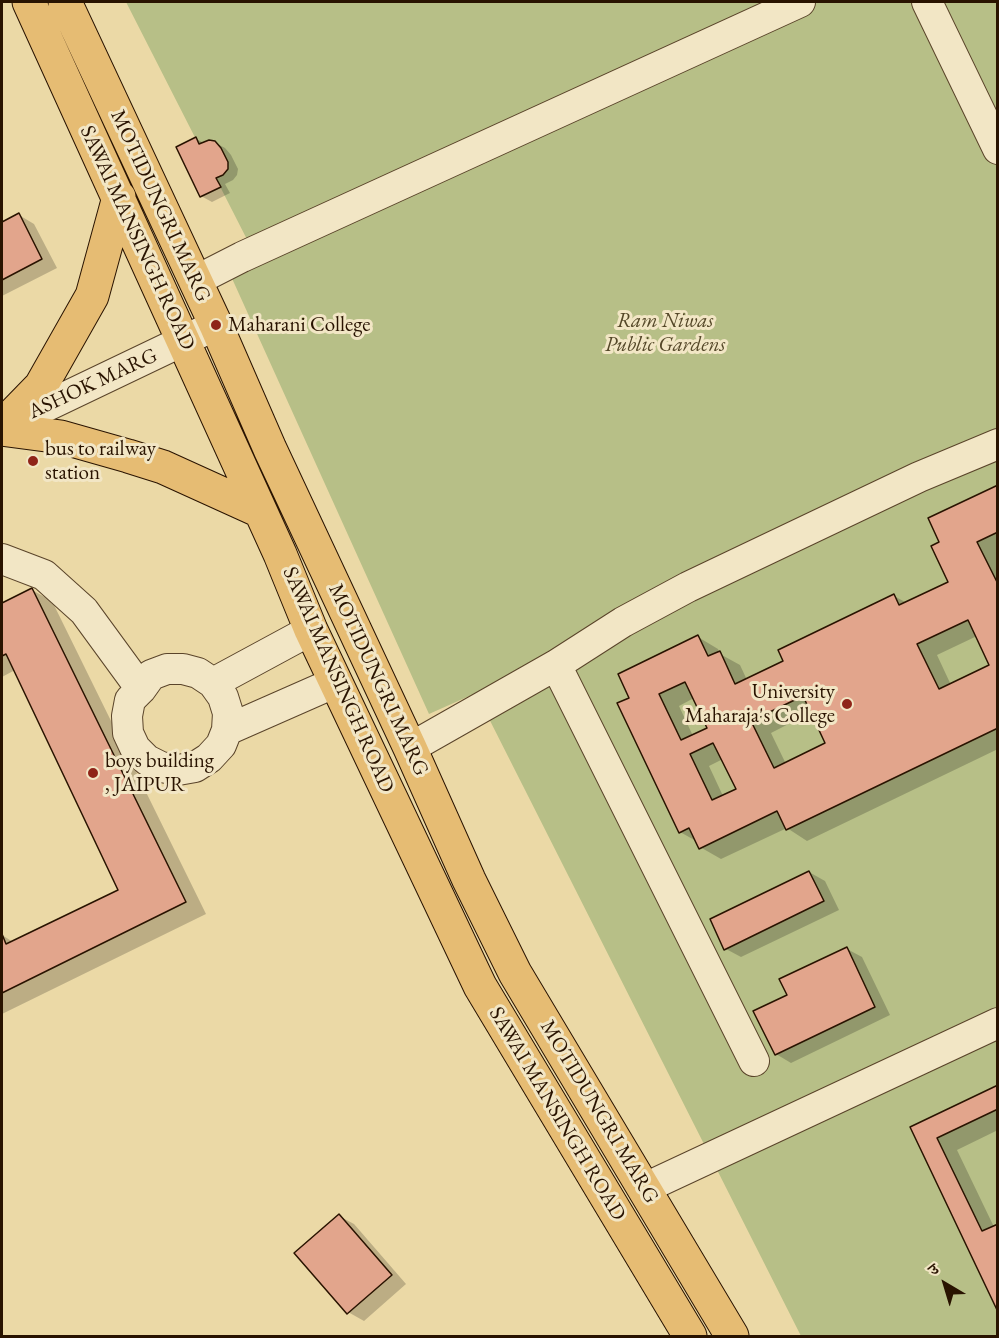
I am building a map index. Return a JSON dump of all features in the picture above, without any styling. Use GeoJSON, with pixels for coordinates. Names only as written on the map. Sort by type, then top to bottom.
{"type":"FeatureCollection","features":[{"type":"Feature","properties":{"kind":"main road","name":"SAWAI MANSINGH ROAD"},"geometry":{"type":"LineString","coordinates":[[29,2],[261,511],[311,630],[480,986],[690,1336]]}},
{"type":"Feature","properties":{"kind":"main road","name":"MOTIDUNGRI MARG"},"geometry":{"type":"LineString","coordinates":[[65,2],[469,880],[515,973],[732,1336]]}},
{"type":"Feature","properties":{"kind":"main road"},"geometry":{"type":"LineString","coordinates":[[2,428],[42,386],[92,296],[119,197]]}},
{"type":"Feature","properties":{"kind":"main road"},"geometry":{"type":"LineString","coordinates":[[2,428],[61,437],[163,467],[261,511]]}},
{"type":"Feature","properties":{"kind":"street"},"geometry":{"type":"LineString","coordinates":[[195,281],[242,257],[800,2]]}},
{"type":"Feature","properties":{"kind":"street"},"geometry":{"type":"LineString","coordinates":[[927,2],[998,149]]}},
{"type":"Feature","properties":{"kind":"street","name":"ASHOK MARG"},"geometry":{"type":"LineString","coordinates":[[2,428],[216,326]]}},
{"type":"Feature","properties":{"kind":"street"},"geometry":{"type":"LineString","coordinates":[[410,748],[556,665],[622,622],[919,477],[998,444]]}},
{"type":"Feature","properties":{"kind":"street"},"geometry":{"type":"LineString","coordinates":[[2,559],[44,575],[84,610],[141,689]]}},
{"type":"Feature","properties":{"kind":"street"},"geometry":{"type":"LineString","coordinates":[[213,683],[311,630]]}},
{"type":"Feature","properties":{"kind":"street"},"geometry":{"type":"LineString","coordinates":[[556,665],[754,1061]]}},
{"type":"Feature","properties":{"kind":"street"},"geometry":{"type":"LineString","coordinates":[[167,669],[183,669],[198,672],[213,683],[223,697],[228,713],[227,730],[221,745],[209,758],[195,767],[178,770],[161,767],[147,760],[135,748],[128,733],[126,716],[130,700],[151,675],[167,669]]}},
{"type":"Feature","properties":{"kind":"street"},"geometry":{"type":"LineString","coordinates":[[227,730],[336,682]]}},
{"type":"Feature","properties":{"kind":"street"},"geometry":{"type":"LineString","coordinates":[[645,1188],[998,1023]]}},
{"type":"Feature","properties":{"kind":"green space","name":"Ram Niwas Public Gardens"},"geometry":{"type":"Polygon","coordinates":[[[126,2],[997,2],[997,1336],[801,1336],[476,693],[429,714],[230,274],[258,261],[126,2]]]}},
{"type":"Feature","properties":{"kind":"building"},"geometry":{"type":"Polygon","coordinates":[[[196,137],[199,144],[209,140],[215,141],[228,162],[228,169],[216,178],[221,187],[200,197],[176,147],[196,137]]]}},
{"type":"Feature","properties":{"kind":"building"},"geometry":{"type":"Polygon","coordinates":[[[19,213],[42,259],[2,280],[2,222],[19,213]]]}},
{"type":"Feature","properties":{"kind":"building"},"geometry":{"type":"Polygon","coordinates":[[[998,485],[998,532],[977,542],[998,584],[998,728],[786,830],[777,811],[699,849],[689,828],[679,833],[617,703],[629,698],[618,674],[698,635],[708,656],[720,651],[735,684],[783,661],[778,650],[894,594],[899,605],[948,582],[931,546],[939,542],[928,518],[998,485]],[[968,620],[917,644],[939,689],[989,665],[968,620]],[[685,682],[659,694],[681,740],[707,728],[685,682]],[[803,696],[751,721],[774,768],[825,743],[803,696]],[[713,743],[690,754],[712,800],[736,789],[713,743]]]}},
{"type":"Feature","properties":{"kind":"building","name":"boys building , JAIPUR"},"geometry":{"type":"Polygon","coordinates":[[[32,588],[186,902],[2,993],[2,934],[6,944],[118,890],[6,654],[2,656],[2,603],[32,588]]]}},
{"type":"Feature","properties":{"kind":"building"},"geometry":{"type":"Polygon","coordinates":[[[809,871],[824,901],[724,950],[710,919],[809,871]]]}},
{"type":"Feature","properties":{"kind":"building"},"geometry":{"type":"Polygon","coordinates":[[[847,947],[875,1007],[775,1055],[753,1011],[787,995],[779,979],[847,947]]]}},
{"type":"Feature","properties":{"kind":"building"},"geometry":{"type":"Polygon","coordinates":[[[998,1085],[998,1109],[937,1138],[982,1231],[998,1224],[998,1312],[910,1127],[998,1085]]]}},
{"type":"Feature","properties":{"kind":"building"},"geometry":{"type":"Polygon","coordinates":[[[339,1214],[392,1275],[347,1314],[294,1253],[339,1214]]]}},
{"type":"Feature","properties":{"kind":"place","name":"Maharani College"},"geometry":{"type":"Point","coordinates":[216,325]}},
{"type":"Feature","properties":{"kind":"place","name":"bus to railway station"},"geometry":{"type":"Point","coordinates":[33,461]}},
{"type":"Feature","properties":{"kind":"place","name":"University Maharaja's College"},"geometry":{"type":"Point","coordinates":[847,704]}},
{"type":"Feature","properties":{"kind":"place","name":"boys building , JAIPUR"},"geometry":{"type":"Point","coordinates":[93,773]}}]}
